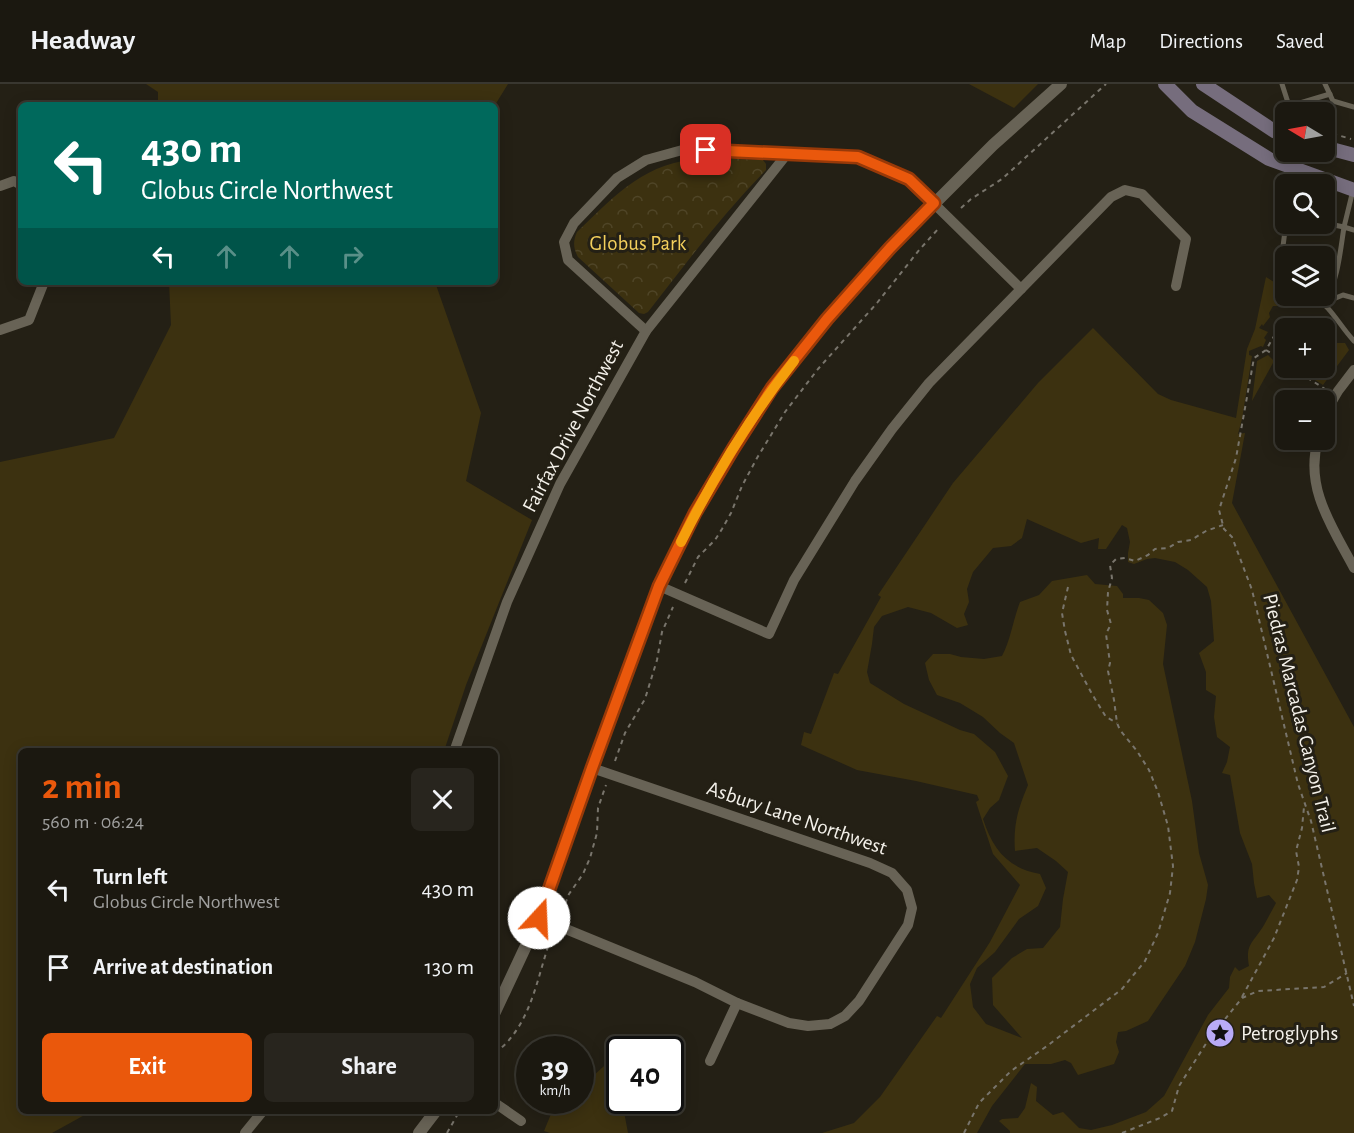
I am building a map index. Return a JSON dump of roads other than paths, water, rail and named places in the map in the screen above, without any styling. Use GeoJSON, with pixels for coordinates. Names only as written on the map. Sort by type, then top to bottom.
{"type":"FeatureCollection","features":[{"type":"Feature","properties":{"kind":"main road"},"geometry":{"type":"LineString","coordinates":[[1165,84],[1192,111],[1269,159],[1354,190]]}},
{"type":"Feature","properties":{"kind":"main road"},"geometry":{"type":"LineString","coordinates":[[1203,84],[1275,131]]}},
{"type":"Feature","properties":{"kind":"main road"},"geometry":{"type":"LineString","coordinates":[[1335,150],[1354,155]]}},
{"type":"Feature","properties":{"kind":"street"},"geometry":{"type":"LineString","coordinates":[[498,1006],[539,918],[659,586],[695,513],[733,449],[772,388],[827,319],[890,248],[993,145],[1061,84]]}},
{"type":"Feature","properties":{"kind":"street"},"geometry":{"type":"LineString","coordinates":[[646,331],[568,260],[564,242],[574,223],[617,178],[646,160],[686,149],[858,157],[909,179],[1021,289]]}},
{"type":"Feature","properties":{"kind":"street","name":"Fairfax Drive Northwest"},"geometry":{"type":"LineString","coordinates":[[455,748],[507,603],[560,484],[646,331],[787,154]]}},
{"type":"Feature","properties":{"kind":"street"},"geometry":{"type":"LineString","coordinates":[[0,186],[14,181],[18,183]]}},
{"type":"Feature","properties":{"kind":"street"},"geometry":{"type":"LineString","coordinates":[[659,586],[769,634],[794,580],[855,481],[891,429],[929,383],[1111,197],[1125,190],[1142,194],[1186,238],[1176,286]]}},
{"type":"Feature","properties":{"kind":"street"},"geometry":{"type":"LineString","coordinates":[[0,330],[29,320],[43,285]]}},
{"type":"Feature","properties":{"kind":"street"},"geometry":{"type":"LineString","coordinates":[[1335,395],[1354,370]]}},
{"type":"Feature","properties":{"kind":"street"},"geometry":{"type":"LineString","coordinates":[[1317,450],[1314,477],[1321,506],[1354,567]]}},
{"type":"Feature","properties":{"kind":"street","name":"Asbury Lane Northwest"},"geometry":{"type":"LineString","coordinates":[[539,918],[694,982],[737,1003],[789,1023],[808,1026],[830,1024],[845,1016],[859,1001],[908,925],[912,908],[907,890],[892,873],[870,863],[592,768]]}},
{"type":"Feature","properties":{"kind":"street"},"geometry":{"type":"LineString","coordinates":[[710,1061],[737,1003]]}},
{"type":"Feature","properties":{"kind":"street"},"geometry":{"type":"LineString","coordinates":[[498,1106],[521,1121]]}},
{"type":"Feature","properties":{"kind":"street"},"geometry":{"type":"LineString","coordinates":[[245,1133],[260,1114]]}},
{"type":"Feature","properties":{"kind":"street"},"geometry":{"type":"LineString","coordinates":[[419,1133],[433,1114]]}},
{"type":"Feature","properties":{"kind":"lane"},"geometry":{"type":"LineString","coordinates":[[1282,84],[1288,102]]}},
{"type":"Feature","properties":{"kind":"lane"},"geometry":{"type":"LineString","coordinates":[[1325,84],[1334,101],[1354,107]]}},
{"type":"Feature","properties":{"kind":"lane"},"geometry":{"type":"LineString","coordinates":[[1309,102],[1330,94]]}},
{"type":"Feature","properties":{"kind":"lane"},"geometry":{"type":"LineString","coordinates":[[1335,278],[1344,227],[1354,190]]}},
{"type":"Feature","properties":{"kind":"lane"},"geometry":{"type":"LineString","coordinates":[[1335,225],[1354,230]]}},
{"type":"Feature","properties":{"kind":"lane"},"geometry":{"type":"LineString","coordinates":[[1335,299],[1343,295],[1354,298]]}},
{"type":"Feature","properties":{"kind":"lane"},"geometry":{"type":"LineString","coordinates":[[1327,306],[1354,341]]}},
{"type":"Feature","properties":{"kind":"place","name":"Petroglyphs"},"geometry":{"type":"Point","coordinates":[1220,1033]}},
{"type":"Feature","properties":{"kind":"park label","name":"Globus Park"},"geometry":{"type":"Point","coordinates":[638,243]}}]}
